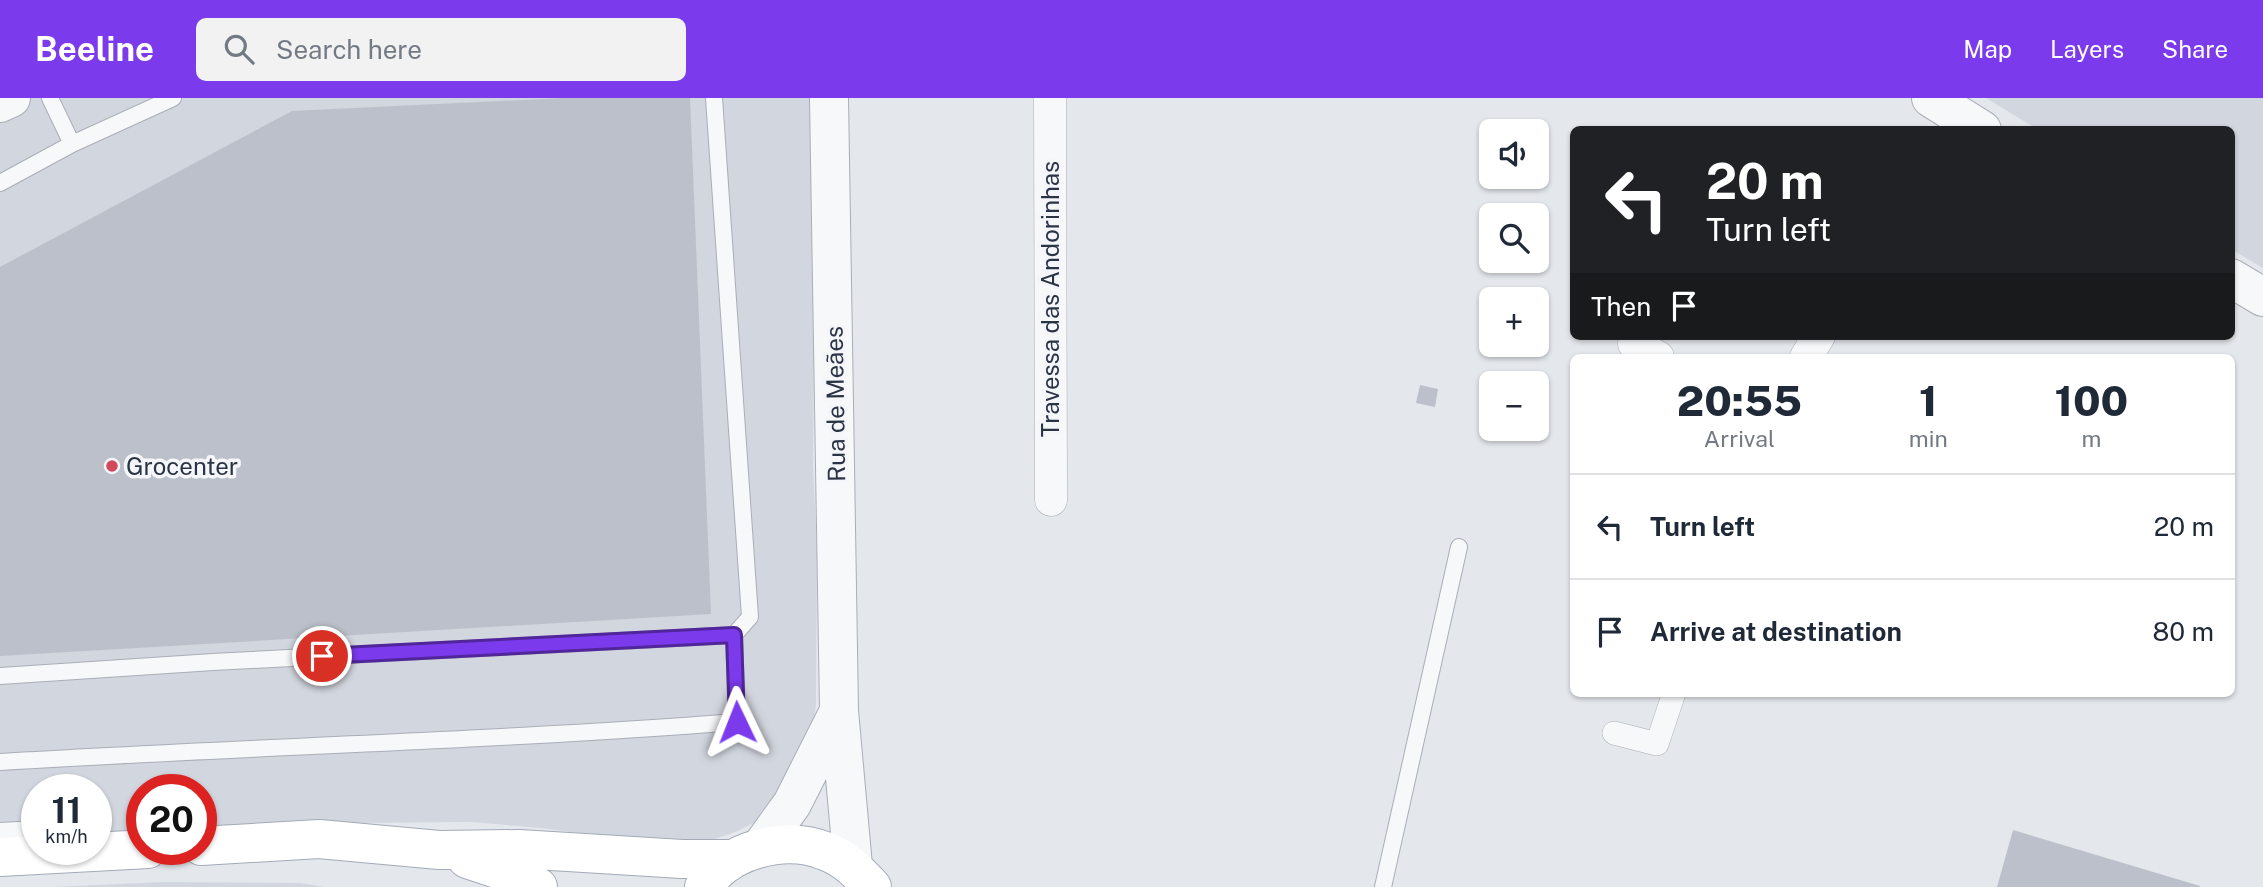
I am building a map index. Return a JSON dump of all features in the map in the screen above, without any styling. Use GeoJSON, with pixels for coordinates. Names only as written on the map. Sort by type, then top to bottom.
{"type":"FeatureCollection","features":[{"type":"Feature","properties":{"kind":"main road"},"geometry":{"type":"LineString","coordinates":[[217,845],[319,839],[439,850],[519,849],[682,859],[747,853],[793,844],[825,850],[862,877]]}},
{"type":"Feature","properties":{"kind":"main road"},"geometry":{"type":"LineString","coordinates":[[439,850],[512,874],[538,887]]}},
{"type":"Feature","properties":{"kind":"main road"},"geometry":{"type":"LineString","coordinates":[[704,887],[708,880],[747,853]]}},
{"type":"Feature","properties":{"kind":"main road"},"geometry":{"type":"LineString","coordinates":[[0,857],[21,855]]}},
{"type":"Feature","properties":{"kind":"street"},"geometry":{"type":"LineString","coordinates":[[0,103],[11,98]]}},
{"type":"Feature","properties":{"kind":"street","name":"Rua de Meães"},"geometry":{"type":"LineString","coordinates":[[829,98],[839,711],[862,877]]}},
{"type":"Feature","properties":{"kind":"street","name":"Travessa das Andorinhas"},"geometry":{"type":"LineString","coordinates":[[1050,98],[1051,500]]}},
{"type":"Feature","properties":{"kind":"street"},"geometry":{"type":"LineString","coordinates":[[2235,280],[2263,297]]}},
{"type":"Feature","properties":{"kind":"street"},"geometry":{"type":"LineString","coordinates":[[1634,340],[1634,344],[1652,354]]}},
{"type":"Feature","properties":{"kind":"street"},"geometry":{"type":"LineString","coordinates":[[1614,733],[1657,744],[1673,697]]}},
{"type":"Feature","properties":{"kind":"street","name":"Rua de Meães"},"geometry":{"type":"LineString","coordinates":[[747,853],[792,804],[839,711]]}},
{"type":"Feature","properties":{"kind":"lane"},"geometry":{"type":"LineString","coordinates":[[50,98],[72,144]]}},
{"type":"Feature","properties":{"kind":"lane"},"geometry":{"type":"LineString","coordinates":[[0,183],[72,144],[173,98]]}},
{"type":"Feature","properties":{"kind":"lane"},"geometry":{"type":"LineString","coordinates":[[0,762],[456,741],[737,722],[734,635],[750,617],[714,98]]}},
{"type":"Feature","properties":{"kind":"lane"},"geometry":{"type":"LineString","coordinates":[[1383,887],[1459,547]]}},
{"type":"Feature","properties":{"kind":"lane"},"geometry":{"type":"LineString","coordinates":[[0,676],[226,661],[734,635]]}},
{"type":"Feature","properties":{"kind":"lane"},"geometry":{"type":"LineString","coordinates":[[0,831],[21,830]]}},
{"type":"Feature","properties":{"kind":"shaded area"},"geometry":{"type":"Polygon","coordinates":[[[0,98],[813,98],[816,701],[813,736],[771,809],[754,823],[735,832],[703,843],[677,846],[472,822],[217,828],[217,774],[126,774],[126,833],[112,833],[112,774],[21,774],[21,838],[0,839],[0,98]]]}},
{"type":"Feature","properties":{"kind":"shaded area"},"geometry":{"type":"Polygon","coordinates":[[[1986,98],[2263,98],[2263,268],[2235,251],[2235,126],[2032,126],[1986,98]]]}},
{"type":"Feature","properties":{"kind":"shaded area"},"geometry":{"type":"Polygon","coordinates":[[[164,882],[300,883],[325,887],[53,887],[164,882]]]}},
{"type":"Feature","properties":{"kind":"building"},"geometry":{"type":"Polygon","coordinates":[[[564,98],[690,98],[711,614],[0,656],[0,267],[292,111],[564,98]]]}},
{"type":"Feature","properties":{"kind":"building"},"geometry":{"type":"Polygon","coordinates":[[[1420,385],[1438,389],[1435,407],[1416,403],[1420,385]]]}},
{"type":"Feature","properties":{"kind":"building"},"geometry":{"type":"Polygon","coordinates":[[[2013,830],[2200,886],[2200,887],[1997,887],[2013,830]]]}},
{"type":"Feature","properties":{"kind":"place","name":"Grocenter"},"geometry":{"type":"Point","coordinates":[112,466]}},
{"type":"Feature","properties":{"kind":"route"},"geometry":{"type":"LineString","coordinates":[[322,656],[734,635],[737,722]]}}]}
